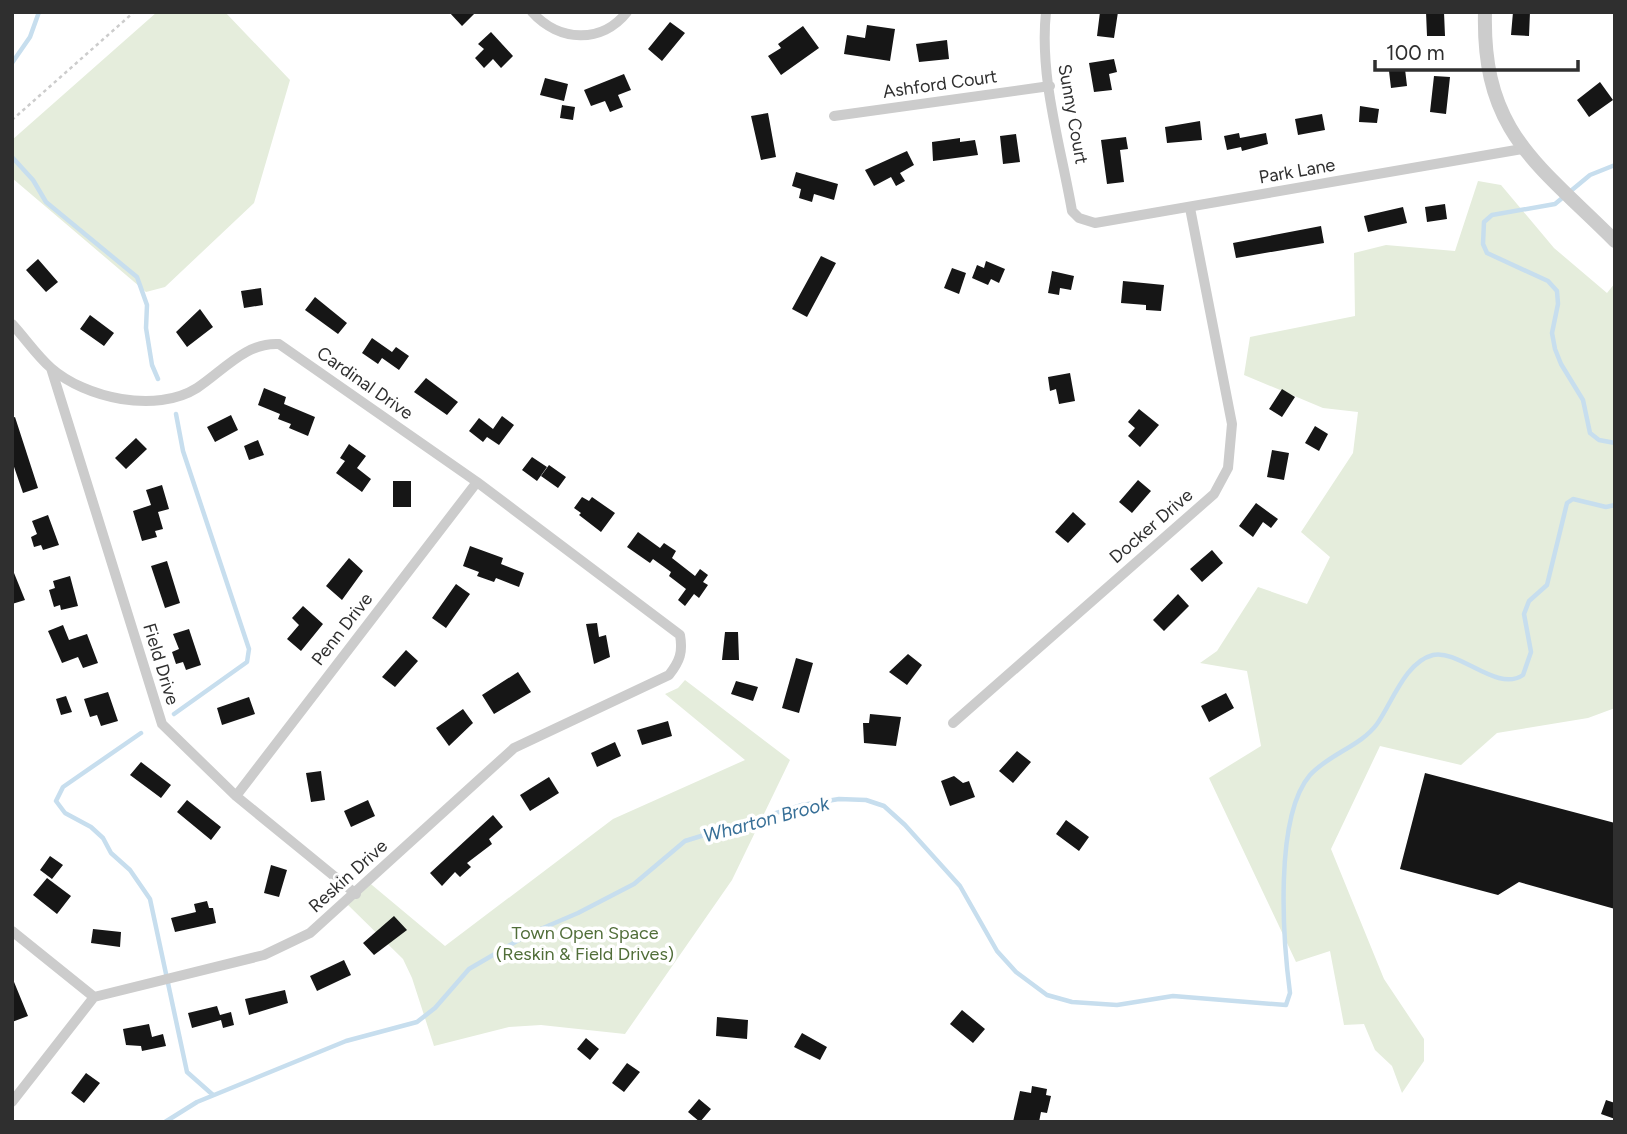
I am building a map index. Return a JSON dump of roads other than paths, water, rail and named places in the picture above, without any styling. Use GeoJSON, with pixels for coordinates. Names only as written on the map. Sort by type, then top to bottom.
{"type":"FeatureCollection","features":[{"type":"Feature","properties":{"kind":"street"},"geometry":{"type":"LineString","coordinates":[[532,12],[570,35],[596,36],[618,24],[627,12]]}},
{"type":"Feature","properties":{"kind":"street","name":"Sunny Court"},"geometry":{"type":"LineString","coordinates":[[1046,12],[1043,37],[1050,86],[1072,211],[1079,218]]}},
{"type":"Feature","properties":{"kind":"street"},"geometry":{"type":"LineString","coordinates":[[1485,12],[1485,58],[1497,106],[1522,149],[1615,241]]}},
{"type":"Feature","properties":{"kind":"street","name":"Ashford Court"},"geometry":{"type":"LineString","coordinates":[[835,116],[1050,86]]}},
{"type":"Feature","properties":{"kind":"street","name":"Park Lane"},"geometry":{"type":"LineString","coordinates":[[1079,218],[1094,223],[1522,149]]}},
{"type":"Feature","properties":{"kind":"street","name":"Docker Drive"},"geometry":{"type":"LineString","coordinates":[[953,723],[1214,494],[1228,468],[1232,424],[1190,208]]}},
{"type":"Feature","properties":{"kind":"street","name":"Cardinal Drive"},"geometry":{"type":"LineString","coordinates":[[12,324],[51,368],[82,389],[131,399],[168,399],[194,390],[248,351],[264,343],[279,344],[477,482],[680,635]]}},
{"type":"Feature","properties":{"kind":"street","name":"Field Drive"},"geometry":{"type":"LineString","coordinates":[[51,368],[162,724],[236,796],[356,894]]}},
{"type":"Feature","properties":{"kind":"street","name":"Penn Drive"},"geometry":{"type":"LineString","coordinates":[[236,796],[477,482]]}},
{"type":"Feature","properties":{"kind":"street","name":"Reskin Drive"},"geometry":{"type":"LineString","coordinates":[[94,998],[264,955],[288,946],[310,933],[514,748],[669,675],[680,661],[680,635]]}},
{"type":"Feature","properties":{"kind":"street"},"geometry":{"type":"LineString","coordinates":[[12,931],[94,998],[12,1102]]}},
{"type":"Feature","properties":{"kind":"waterway"},"geometry":{"type":"LineString","coordinates":[[12,63],[30,37],[39,12]]}},
{"type":"Feature","properties":{"kind":"waterway"},"geometry":{"type":"LineString","coordinates":[[12,157],[33,180],[46,202],[137,277],[147,305],[146,328],[152,365],[158,379]]}},
{"type":"Feature","properties":{"kind":"waterway","name":"Wharton Brook"},"geometry":{"type":"LineString","coordinates":[[1615,165],[1590,175],[1555,204],[1492,215],[1484,222],[1483,244],[1487,253],[1548,281],[1557,291],[1558,304],[1552,333],[1555,349],[1583,400],[1590,433],[1599,440],[1615,443]]}},
{"type":"Feature","properties":{"kind":"waterway"},"geometry":{"type":"LineString","coordinates":[[174,714],[247,662],[249,649],[183,451],[176,414]]}},
{"type":"Feature","properties":{"kind":"waterway","name":"Wharton Brook"},"geometry":{"type":"LineString","coordinates":[[165,1122],[197,1102],[346,1041],[417,1022],[435,1008],[469,969],[529,934],[578,913],[634,884],[685,841],[802,805],[839,799],[866,800],[884,806],[905,825],[960,886],[997,951],[1016,972],[1047,995],[1072,1002],[1117,1005],[1173,996],[1286,1005],[1290,993],[1284,912],[1286,848],[1299,794],[1310,775],[1370,732],[1407,674],[1423,659],[1443,655],[1502,679],[1523,675],[1531,652],[1524,614],[1529,601],[1547,585],[1567,503],[1573,499],[1606,507],[1615,505]]}},
{"type":"Feature","properties":{"kind":"waterway"},"geometry":{"type":"LineString","coordinates":[[141,733],[63,787],[56,801],[65,813],[91,827],[103,838],[111,853],[130,870],[150,899],[187,1072],[213,1095]]}},
{"type":"Feature","properties":{"kind":"park label","name":"Town Open Space (Reskin & Field Drives)"},"geometry":{"type":"Point","coordinates":[585,943]}}]}
